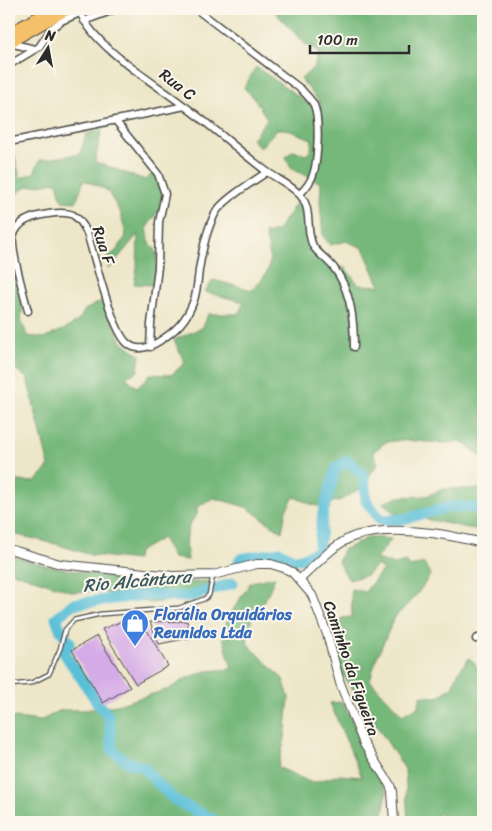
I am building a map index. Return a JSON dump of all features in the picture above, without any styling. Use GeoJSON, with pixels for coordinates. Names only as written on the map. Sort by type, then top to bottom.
{"type":"FeatureCollection","features":[{"type":"Feature","properties":{"kind":"highway"},"geometry":{"type":"LineString","coordinates":[[9,33],[14,27],[68,9]]}},
{"type":"Feature","properties":{"kind":"highway"},"geometry":{"type":"LineString","coordinates":[[9,43],[53,13]]}},
{"type":"Feature","properties":{"kind":"street"},"geometry":{"type":"LineString","coordinates":[[9,65],[42,44],[52,28],[53,13],[80,12],[89,9]]}},
{"type":"Feature","properties":{"kind":"street"},"geometry":{"type":"LineString","coordinates":[[84,21],[116,9]]}},
{"type":"Feature","properties":{"kind":"street"},"geometry":{"type":"LineString","coordinates":[[196,9],[310,98],[317,117],[315,166],[310,182],[300,194],[308,214],[312,244],[333,267],[344,285],[353,313],[354,347]]}},
{"type":"Feature","properties":{"kind":"street","name":"Rua C"},"geometry":{"type":"LineString","coordinates":[[80,12],[93,34],[108,47],[267,172],[300,194]]}},
{"type":"Feature","properties":{"kind":"street"},"geometry":{"type":"LineString","coordinates":[[9,43],[35,49]]}},
{"type":"Feature","properties":{"kind":"street"},"geometry":{"type":"LineString","coordinates":[[9,142],[185,106]]}},
{"type":"Feature","properties":{"kind":"street"},"geometry":{"type":"LineString","coordinates":[[115,120],[158,174],[165,194],[159,222],[158,267],[150,346]]}},
{"type":"Feature","properties":{"kind":"street"},"geometry":{"type":"LineString","coordinates":[[150,346],[172,334],[188,315],[195,298],[200,261],[208,232],[217,210],[267,172]]}},
{"type":"Feature","properties":{"kind":"street","name":"Rua F"},"geometry":{"type":"LineString","coordinates":[[28,311],[16,257],[14,236],[18,228],[26,220],[57,213],[71,214],[78,218],[87,233],[105,296],[120,336],[127,344],[134,347],[142,349],[150,346]]}},
{"type":"Feature","properties":{"kind":"street"},"geometry":{"type":"LineString","coordinates":[[299,580],[344,542],[367,532],[402,530],[433,532],[483,543]]}},
{"type":"Feature","properties":{"kind":"street","name":"Caminho da Figueira"},"geometry":{"type":"LineString","coordinates":[[9,549],[60,564],[173,576],[213,575],[243,567],[271,564],[284,568],[299,580],[312,595],[320,612],[340,683],[364,744],[390,785],[394,822]]}},
{"type":"Feature","properties":{"kind":"street"},"geometry":{"type":"LineString","coordinates":[[476,639],[483,636]]}},
{"type":"Feature","properties":{"kind":"lane"},"geometry":{"type":"LineString","coordinates":[[9,684],[31,684],[49,674],[60,649],[65,630],[74,620],[101,614],[179,608],[209,596],[213,575]]}},
{"type":"Feature","properties":{"kind":"green space"},"geometry":{"type":"Polygon","coordinates":[[[272,9],[483,9],[483,458],[463,442],[440,443],[403,440],[386,442],[373,452],[378,464],[359,489],[341,500],[316,506],[294,497],[286,510],[282,532],[246,507],[214,498],[197,507],[197,515],[188,530],[188,560],[173,558],[162,538],[138,552],[137,560],[91,555],[56,544],[9,533],[9,472],[16,481],[35,482],[49,466],[27,378],[9,364],[9,261],[23,306],[21,319],[27,336],[45,338],[67,328],[79,320],[85,310],[103,300],[122,342],[140,355],[138,371],[126,377],[136,387],[143,383],[150,374],[171,375],[185,363],[174,340],[203,327],[208,314],[238,314],[244,302],[205,292],[213,280],[252,290],[268,270],[270,259],[265,234],[277,231],[299,199],[311,222],[316,245],[334,267],[345,268],[359,285],[380,286],[363,248],[346,241],[330,245],[323,236],[320,202],[321,183],[292,169],[285,157],[293,151],[306,155],[311,150],[312,139],[285,129],[277,129],[260,148],[252,139],[267,119],[255,99],[244,88],[256,67],[311,105],[321,104],[301,79],[315,66],[318,52],[304,43],[272,9]]]}},
{"type":"Feature","properties":{"kind":"green space"},"geometry":{"type":"Polygon","coordinates":[[[102,129],[95,162],[146,180],[154,171],[161,189],[161,206],[147,227],[149,241],[157,253],[156,275],[152,285],[134,284],[137,268],[138,234],[109,269],[106,259],[117,250],[126,236],[121,214],[107,190],[84,180],[76,202],[62,201],[57,182],[25,187],[9,201],[9,151],[14,153],[20,178],[34,173],[40,160],[80,154],[86,134],[102,129]]]}},
{"type":"Feature","properties":{"kind":"green space"},"geometry":{"type":"Polygon","coordinates":[[[483,483],[483,531],[396,513],[383,503],[399,497],[426,496],[444,489],[479,489],[483,483]]]}},
{"type":"Feature","properties":{"kind":"green space"},"geometry":{"type":"Polygon","coordinates":[[[369,537],[391,539],[376,559],[395,565],[405,561],[411,567],[423,563],[431,574],[418,593],[395,617],[377,657],[370,680],[402,715],[418,707],[421,696],[438,697],[452,687],[459,671],[469,658],[475,663],[483,684],[483,822],[453,822],[439,814],[428,822],[408,822],[405,769],[340,670],[335,628],[342,618],[352,617],[351,589],[365,592],[383,569],[376,565],[367,575],[349,580],[338,562],[343,550],[369,537]]]}},
{"type":"Feature","properties":{"kind":"green space"},"geometry":{"type":"Polygon","coordinates":[[[9,555],[48,566],[104,576],[171,584],[208,581],[200,597],[151,603],[99,591],[74,592],[9,571],[9,555]]]}},
{"type":"Feature","properties":{"kind":"green space"},"geometry":{"type":"Polygon","coordinates":[[[275,577],[267,596],[252,617],[247,643],[283,679],[289,698],[285,738],[278,767],[312,783],[339,775],[362,777],[330,703],[342,702],[355,726],[373,768],[387,792],[383,814],[384,822],[9,822],[9,717],[40,721],[61,710],[85,710],[117,705],[169,689],[187,678],[207,671],[232,669],[222,633],[231,613],[251,582],[275,577]]]}},
{"type":"Feature","properties":{"kind":"building","name":"Florália Orquidários Reunidos Ltda"},"geometry":{"type":"Polygon","coordinates":[[[138,615],[168,666],[136,684],[102,629],[138,615]]]}},
{"type":"Feature","properties":{"kind":"building","name":"Florália Orquidários Reunidos Ltda"},"geometry":{"type":"Polygon","coordinates":[[[187,621],[190,638],[159,644],[150,622],[187,621]]]}},
{"type":"Feature","properties":{"kind":"building","name":"Florália Orquidários Reunidos Ltda"},"geometry":{"type":"Polygon","coordinates":[[[97,636],[130,687],[103,703],[72,650],[97,636]]]}},
{"type":"Feature","properties":{"kind":"waterway","name":"Rio Alcântara"},"geometry":{"type":"LineString","coordinates":[[239,562],[240,559],[280,552],[293,559],[302,559],[318,551],[323,513],[336,468],[348,461],[364,476],[366,501],[381,520],[403,519],[455,506],[483,509]]}},
{"type":"Feature","properties":{"kind":"waterway","name":"Rio Alcântara"},"geometry":{"type":"LineString","coordinates":[[215,822],[176,801],[144,767],[129,763],[112,750],[109,717],[64,653],[70,642],[61,631],[56,618],[73,604],[145,595],[188,597],[233,583]]}},
{"type":"Feature","properties":{"kind":"place","name":"Florália Orquidários Reunidos Ltda"},"geometry":{"type":"Point","coordinates":[135,647]}}]}
